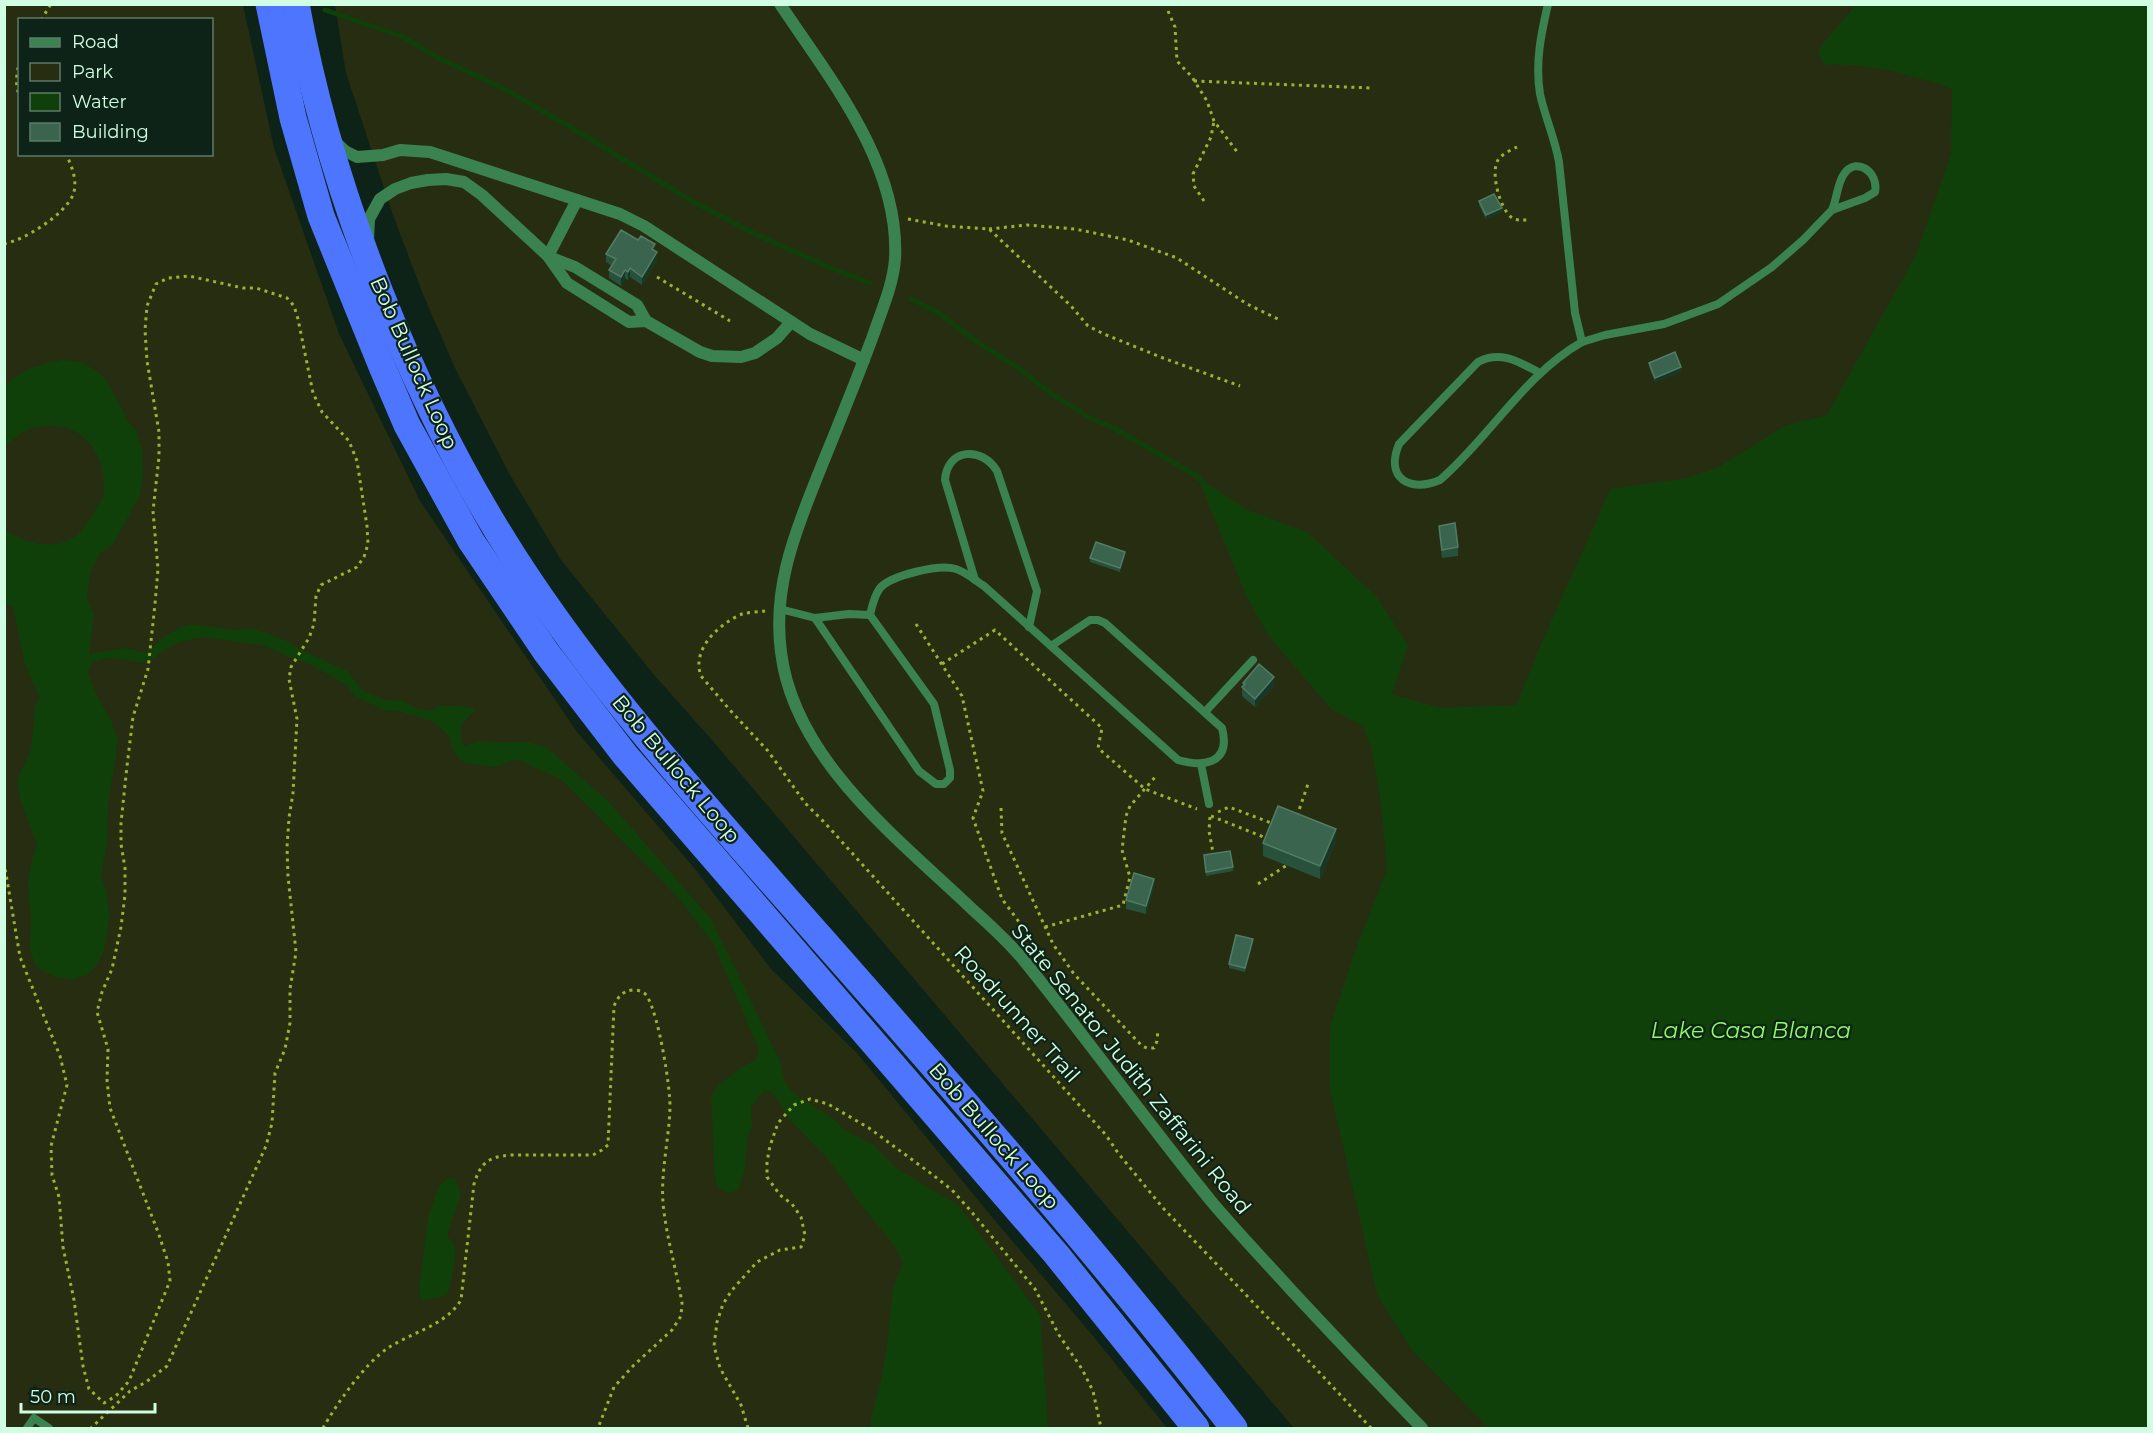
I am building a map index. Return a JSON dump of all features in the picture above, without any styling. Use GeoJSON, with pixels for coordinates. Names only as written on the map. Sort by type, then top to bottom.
{"type":"FeatureCollection","features":[{"type":"Feature","properties":{"kind":"highway","name":"Bob Bullock Loop"},"geometry":{"type":"LineString","coordinates":[[269,4],[293,118],[321,216],[408,425],[438,484],[477,551],[546,652],[625,755],[1049,1245],[1196,1428]]}},
{"type":"Feature","properties":{"kind":"highway","name":"Bob Bullock Loop"},"geometry":{"type":"LineString","coordinates":[[296,4],[311,76],[327,134],[367,257],[421,386],[480,501],[513,557],[589,665],[630,717],[1032,1179],[1234,1428]]}},
{"type":"Feature","properties":{"kind":"street","name":"State Senator Judith Zaffarini Road"},"geometry":{"type":"LineString","coordinates":[[780,4],[856,122],[880,173],[890,207],[895,245],[892,277],[864,360],[791,545],[775,610],[780,651],[789,688],[805,725],[825,759],[859,800],[1018,953],[1212,1202],[1422,1428]]}},
{"type":"Feature","properties":{"kind":"street"},"geometry":{"type":"LineString","coordinates":[[327,134],[345,151],[357,157],[400,150],[429,152],[620,214],[644,226],[817,338],[864,360]]}},
{"type":"Feature","properties":{"kind":"street"},"geometry":{"type":"LineString","coordinates":[[367,257],[369,219],[380,199],[395,189],[411,183],[446,179],[464,182],[482,195],[548,256],[567,283],[629,322],[646,321]]}},
{"type":"Feature","properties":{"kind":"street"},"geometry":{"type":"LineString","coordinates":[[548,256],[577,200]]}},
{"type":"Feature","properties":{"kind":"street"},"geometry":{"type":"LineString","coordinates":[[548,256],[575,267],[637,305],[646,321],[700,352],[726,357],[741,357],[762,350],[791,322]]}},
{"type":"Feature","properties":{"kind":"lane"},"geometry":{"type":"LineString","coordinates":[[1548,4],[1539,47],[1538,78],[1558,153],[1575,313],[1582,342]]}},
{"type":"Feature","properties":{"kind":"lane"},"geometry":{"type":"LineString","coordinates":[[1540,373],[1516,360],[1500,356],[1492,356],[1478,362],[1399,444],[1394,465],[1399,477],[1405,482],[1420,485],[1440,480],[1540,373],[1582,342],[1605,335],[1664,324],[1718,304],[1772,267],[1803,240],[1832,210],[1844,174],[1853,167],[1869,170],[1876,181],[1875,192],[1832,210]]}},
{"type":"Feature","properties":{"kind":"lane"},"geometry":{"type":"LineString","coordinates":[[975,580],[945,480],[950,463],[961,455],[972,454],[984,456],[997,471],[1037,591],[1029,627]]}},
{"type":"Feature","properties":{"kind":"lane"},"geometry":{"type":"LineString","coordinates":[[814,618],[919,771],[936,784],[944,784],[950,778],[936,709],[870,615],[873,601],[879,590],[897,578],[948,568],[957,570],[975,580],[1178,760],[1193,765],[1201,764],[1216,759],[1223,751],[1225,740],[1222,728],[1106,623],[1090,620],[1050,646]]}},
{"type":"Feature","properties":{"kind":"lane"},"geometry":{"type":"LineString","coordinates":[[775,610],[814,618],[849,614],[870,615]]}},
{"type":"Feature","properties":{"kind":"lane"},"geometry":{"type":"LineString","coordinates":[[1205,712],[1253,660]]}},
{"type":"Feature","properties":{"kind":"lane"},"geometry":{"type":"LineString","coordinates":[[1201,764],[1209,804]]}},
{"type":"Feature","properties":{"kind":"lane"},"geometry":{"type":"LineString","coordinates":[[27,1428],[34,1418],[49,1428]]}},
{"type":"Feature","properties":{"kind":"path"},"geometry":{"type":"LineString","coordinates":[[42,18],[51,4]]}},
{"type":"Feature","properties":{"kind":"path"},"geometry":{"type":"LineString","coordinates":[[1168,11],[1175,27],[1177,61],[1194,81],[1207,101],[1214,121],[1238,153]]}},
{"type":"Feature","properties":{"kind":"path"},"geometry":{"type":"LineString","coordinates":[[18,70],[18,93]]}},
{"type":"Feature","properties":{"kind":"path"},"geometry":{"type":"LineString","coordinates":[[1194,81],[1372,88]]}},
{"type":"Feature","properties":{"kind":"path"},"geometry":{"type":"LineString","coordinates":[[1204,201],[1194,186],[1193,174],[1210,137],[1214,121]]}},
{"type":"Feature","properties":{"kind":"path"},"geometry":{"type":"LineString","coordinates":[[1517,147],[1499,158],[1495,167],[1496,186],[1508,214],[1520,221],[1529,220]]}},
{"type":"Feature","properties":{"kind":"path"},"geometry":{"type":"LineString","coordinates":[[4,244],[18,240],[63,209],[74,194],[74,174],[67,156]]}},
{"type":"Feature","properties":{"kind":"path"},"geometry":{"type":"LineString","coordinates":[[908,219],[946,226],[989,229],[1027,225],[1075,229],[1128,240],[1177,258],[1247,304],[1280,320]]}},
{"type":"Feature","properties":{"kind":"path"},"geometry":{"type":"LineString","coordinates":[[989,229],[1071,306],[1088,326],[1163,358],[1240,386]]}},
{"type":"Feature","properties":{"kind":"path"},"geometry":{"type":"LineString","coordinates":[[4,862],[20,957],[60,1056],[67,1084],[51,1146],[52,1174],[59,1197],[63,1247],[83,1366],[89,1389],[104,1403],[116,1396],[129,1381],[170,1281],[168,1262],[158,1232],[110,1108],[107,1080],[108,1049],[97,1012],[102,992],[112,969],[121,927],[125,895],[121,823],[133,717],[148,669],[158,568],[153,510],[159,457],[159,432],[147,361],[145,330],[147,306],[156,284],[168,278],[189,276],[243,288],[256,288],[287,298],[294,306],[298,320],[313,393],[322,412],[349,441],[357,460],[368,544],[364,557],[357,567],[321,585],[316,596],[314,624],[309,638],[291,667],[289,679],[297,719],[287,847],[296,952],[290,989],[290,1023],[285,1049],[275,1073],[272,1123],[266,1146],[166,1366],[130,1391],[91,1428]]}},
{"type":"Feature","properties":{"kind":"path"},"geometry":{"type":"LineString","coordinates":[[657,277],[730,321]]}},
{"type":"Feature","properties":{"kind":"path","name":"Roadrunner Trail"},"geometry":{"type":"LineString","coordinates":[[775,610],[743,614],[726,624],[704,646],[699,657],[701,676],[768,751],[805,803],[1106,1135],[1163,1208],[1371,1428]]}},
{"type":"Feature","properties":{"kind":"path"},"geometry":{"type":"LineString","coordinates":[[916,624],[962,696],[983,791],[973,818],[1002,899],[1025,930]]}},
{"type":"Feature","properties":{"kind":"path"},"geometry":{"type":"LineString","coordinates":[[942,664],[994,630],[1102,728],[1098,748],[1145,789],[1269,839]]}},
{"type":"Feature","properties":{"kind":"path"},"geometry":{"type":"LineString","coordinates":[[1045,927],[1123,905],[1130,877],[1122,850],[1126,816],[1130,806],[1156,776]]}},
{"type":"Feature","properties":{"kind":"path"},"geometry":{"type":"LineString","coordinates":[[1294,825],[1308,784]]}},
{"type":"Feature","properties":{"kind":"path"},"geometry":{"type":"LineString","coordinates":[[1210,815],[1229,807],[1275,824]]}},
{"type":"Feature","properties":{"kind":"path"},"geometry":{"type":"LineString","coordinates":[[1001,808],[1002,833],[1053,944],[1074,974],[1142,1046],[1154,1048],[1158,1029]]}},
{"type":"Feature","properties":{"kind":"path"},"geometry":{"type":"LineString","coordinates":[[4,814],[4,822]]}},
{"type":"Feature","properties":{"kind":"path"},"geometry":{"type":"LineString","coordinates":[[1210,815],[1209,831],[1216,867]]}},
{"type":"Feature","properties":{"kind":"path"},"geometry":{"type":"LineString","coordinates":[[1258,884],[1287,865]]}},
{"type":"Feature","properties":{"kind":"path"},"geometry":{"type":"LineString","coordinates":[[323,1428],[334,1410],[374,1360],[387,1348],[427,1329],[456,1309],[461,1300],[474,1184],[479,1169],[488,1160],[500,1156],[592,1155],[608,1145],[614,1006],[619,996],[635,990],[648,996],[667,1078],[670,1104],[663,1203],[682,1303],[681,1316],[672,1330],[614,1387],[598,1428]]}},
{"type":"Feature","properties":{"kind":"path"},"geometry":{"type":"LineString","coordinates":[[748,1428],[741,1405],[720,1368],[714,1347],[717,1322],[732,1290],[757,1262],[780,1250],[801,1247],[805,1235],[801,1217],[767,1177],[766,1162],[778,1123],[794,1105],[810,1099],[828,1104],[869,1128],[952,1190],[970,1210],[1035,1289],[1059,1335],[1082,1369],[1093,1391],[1101,1428]]}},
{"type":"Feature","properties":{"kind":"green space"},"geometry":{"type":"Polygon","coordinates":[[[5,5],[243,5],[274,148],[339,334],[420,501],[577,732],[695,869],[771,969],[856,1052],[1167,1428],[5,1428],[5,5]]]}},
{"type":"Feature","properties":{"kind":"green space"},"geometry":{"type":"Polygon","coordinates":[[[335,5],[2148,5],[2148,1428],[1294,1428],[712,740],[655,676],[561,560],[510,475],[455,368],[423,294],[393,215],[346,73],[335,5]]]}},
{"type":"Feature","properties":{"kind":"water","name":"Lake Casa Blanca"},"geometry":{"type":"Polygon","coordinates":[[[1856,4],[2148,5],[2148,1428],[1489,1428],[1412,1350],[1377,1294],[1330,1089],[1330,1027],[1357,946],[1387,870],[1382,813],[1372,750],[1363,726],[1331,709],[1268,635],[1246,595],[1197,476],[1245,509],[1307,532],[1376,596],[1408,645],[1392,694],[1441,708],[1517,705],[1610,489],[1687,478],[1717,468],[1785,426],[1827,415],[1916,255],[1951,154],[1952,89],[1873,68],[1824,65],[1818,52],[1856,4]]]}},
{"type":"Feature","properties":{"kind":"water"},"geometry":{"type":"Polygon","coordinates":[[[63,360],[81,362],[97,371],[107,381],[128,421],[137,432],[142,449],[143,472],[140,495],[113,544],[99,554],[90,572],[87,599],[94,614],[89,654],[125,648],[147,653],[161,639],[181,627],[192,624],[232,630],[254,629],[287,641],[347,671],[362,690],[385,700],[403,701],[415,708],[431,711],[440,706],[462,706],[476,709],[461,725],[461,742],[465,746],[477,741],[528,742],[547,748],[607,800],[711,919],[779,1059],[785,1082],[794,1094],[834,1119],[843,1129],[873,1145],[896,1168],[959,1206],[1040,1315],[1048,1428],[871,1428],[871,1417],[886,1355],[893,1289],[903,1263],[896,1248],[829,1160],[789,1119],[779,1101],[770,1091],[763,1092],[751,1108],[752,1126],[747,1138],[745,1169],[738,1190],[727,1193],[718,1187],[715,1181],[711,1098],[717,1086],[756,1060],[759,1049],[713,943],[678,897],[562,780],[517,759],[495,767],[466,763],[458,758],[452,749],[450,738],[431,721],[399,711],[384,710],[355,696],[347,685],[313,666],[262,645],[203,637],[180,642],[156,657],[141,663],[106,658],[92,662],[88,673],[118,740],[108,804],[107,841],[101,876],[106,890],[109,914],[107,936],[103,953],[96,966],[87,975],[73,979],[57,977],[44,972],[35,965],[30,949],[31,921],[28,886],[31,863],[37,845],[20,799],[17,780],[31,750],[35,706],[40,698],[25,664],[13,607],[5,603],[5,529],[21,539],[40,544],[50,545],[69,540],[82,530],[101,500],[104,492],[104,478],[97,454],[90,444],[72,430],[60,426],[35,427],[5,445],[4,387],[17,376],[31,369],[63,360]]]}},
{"type":"Feature","properties":{"kind":"water"},"geometry":{"type":"Polygon","coordinates":[[[455,1178],[461,1194],[447,1236],[455,1248],[452,1277],[447,1295],[421,1301],[419,1290],[428,1219],[438,1188],[447,1179],[455,1178]]]}},
{"type":"Feature","properties":{"kind":"building"},"geometry":{"type":"Polygon","coordinates":[[[1494,194],[1502,208],[1486,215],[1479,201],[1494,194]]]}},
{"type":"Feature","properties":{"kind":"building"},"geometry":{"type":"Polygon","coordinates":[[[621,230],[638,240],[641,236],[655,244],[652,249],[657,252],[642,277],[630,268],[628,272],[625,270],[621,277],[609,270],[616,259],[606,254],[621,230]]]}},
{"type":"Feature","properties":{"kind":"building"},"geometry":{"type":"Polygon","coordinates":[[[1675,352],[1681,367],[1655,378],[1649,363],[1675,352]]]}},
{"type":"Feature","properties":{"kind":"building"},"geometry":{"type":"Polygon","coordinates":[[[1455,523],[1458,547],[1442,550],[1439,526],[1455,523]]]}},
{"type":"Feature","properties":{"kind":"building"},"geometry":{"type":"Polygon","coordinates":[[[1096,542],[1125,552],[1120,568],[1090,558],[1096,542]]]}},
{"type":"Feature","properties":{"kind":"building"},"geometry":{"type":"Polygon","coordinates":[[[1259,664],[1274,677],[1255,699],[1242,687],[1259,664]]]}},
{"type":"Feature","properties":{"kind":"building"},"geometry":{"type":"Polygon","coordinates":[[[1278,806],[1336,829],[1320,866],[1263,843],[1278,806]]]}},
{"type":"Feature","properties":{"kind":"building"},"geometry":{"type":"Polygon","coordinates":[[[1230,851],[1233,867],[1206,872],[1204,855],[1230,851]]]}},
{"type":"Feature","properties":{"kind":"building"},"geometry":{"type":"Polygon","coordinates":[[[1134,873],[1154,879],[1146,906],[1126,900],[1134,873]]]}},
{"type":"Feature","properties":{"kind":"building"},"geometry":{"type":"Polygon","coordinates":[[[1236,935],[1253,939],[1245,968],[1229,964],[1236,935]]]}},
{"type":"Feature","properties":{"kind":"waterway"},"geometry":{"type":"LineString","coordinates":[[325,10],[401,36],[437,57],[506,90],[690,200],[753,233],[870,283]]}},
{"type":"Feature","properties":{"kind":"waterway"},"geometry":{"type":"LineString","coordinates":[[911,299],[939,313],[1053,395],[1090,418],[1112,427],[1197,476],[1201,481]]}}]}
